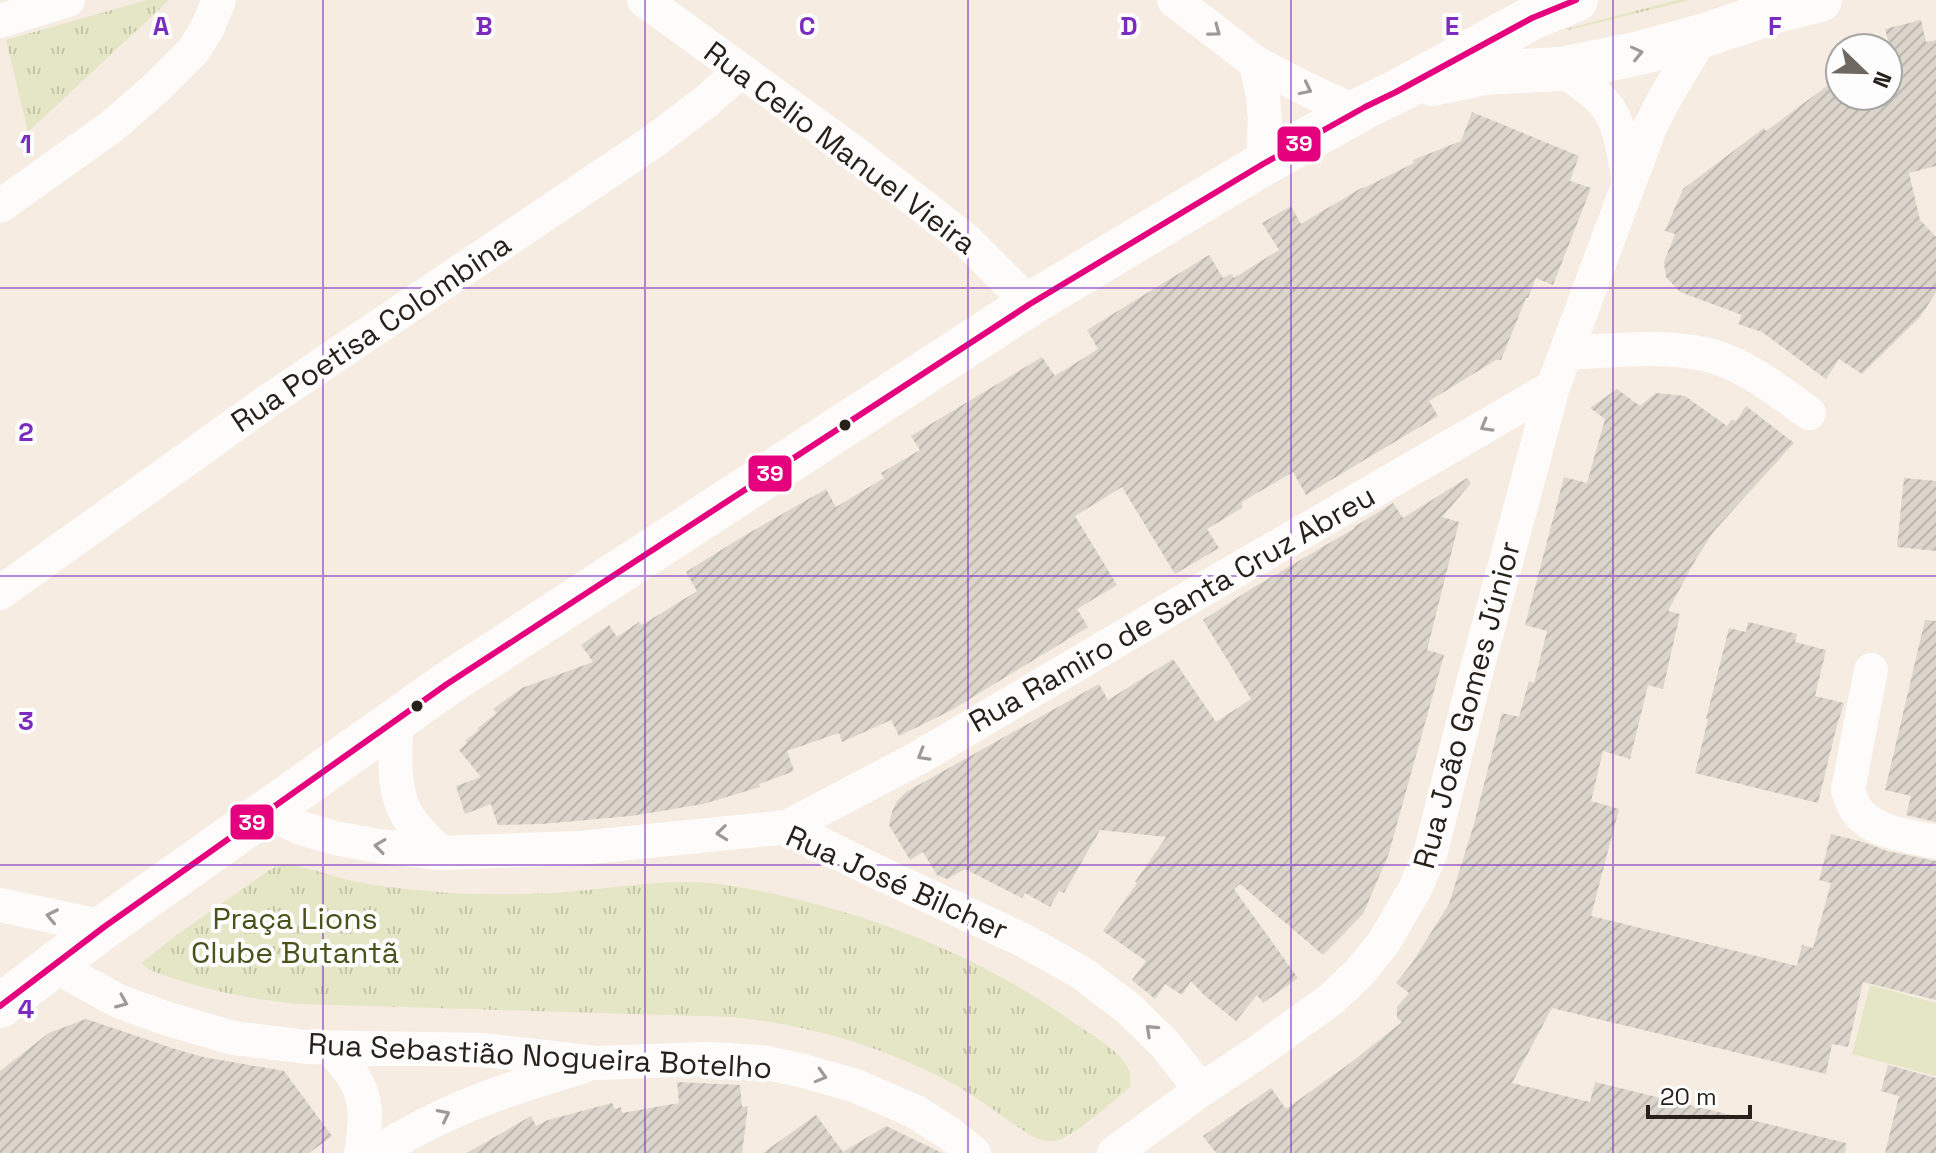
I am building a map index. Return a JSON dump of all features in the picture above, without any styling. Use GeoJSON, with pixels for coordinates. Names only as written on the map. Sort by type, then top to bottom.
{"type":"FeatureCollection","features":[{"type":"Feature","properties":{"kind":"main road"},"geometry":{"type":"LineString","coordinates":[[0,1006],[104,927],[472,667],[1030,304],[1263,164],[1396,92],[1535,9],[1576,0]]}},
{"type":"Feature","properties":{"kind":"main road"},"geometry":{"type":"LineString","coordinates":[[1396,92],[1484,73],[1561,69],[1640,53],[1702,36],[1792,3]]}},
{"type":"Feature","properties":{"kind":"main road"},"geometry":{"type":"LineString","coordinates":[[1535,9],[1533,34],[1538,47],[1561,69]]}},
{"type":"Feature","properties":{"kind":"street"},"geometry":{"type":"LineString","coordinates":[[0,21],[68,0]]}},
{"type":"Feature","properties":{"kind":"street"},"geometry":{"type":"LineString","coordinates":[[0,206],[111,127],[155,89],[193,51],[207,29],[219,0]]}},
{"type":"Feature","properties":{"kind":"street","name":"Rua Celio Manuel Vieira"},"geometry":{"type":"LineString","coordinates":[[644,0],[852,151],[966,240],[1030,304]]}},
{"type":"Feature","properties":{"kind":"street"},"geometry":{"type":"LineString","coordinates":[[1174,0],[1256,63],[1356,112]]}},
{"type":"Feature","properties":{"kind":"street","name":"Rua João Gomes Júnior"},"geometry":{"type":"LineString","coordinates":[[1114,1153],[1330,1000],[1359,973],[1384,942],[1415,889],[1431,851],[1553,387],[1650,127],[1702,36]]}},
{"type":"Feature","properties":{"kind":"street"},"geometry":{"type":"LineString","coordinates":[[1256,63],[1265,120],[1263,164]]}},
{"type":"Feature","properties":{"kind":"street"},"geometry":{"type":"LineString","coordinates":[[1561,69],[1608,107],[1618,128],[1629,182]]}},
{"type":"Feature","properties":{"kind":"street","name":"Rua Poetisa Colombina"},"geometry":{"type":"LineString","coordinates":[[0,593],[268,401],[654,141],[740,71]]}},
{"type":"Feature","properties":{"kind":"street"},"geometry":{"type":"LineString","coordinates":[[1566,353],[1653,350],[1709,355],[1741,368],[1809,413]]}},
{"type":"Feature","properties":{"kind":"street","name":"Rua Ramiro de Santa Cruz Abreu"},"geometry":{"type":"LineString","coordinates":[[787,827],[918,758],[1553,387]]}},
{"type":"Feature","properties":{"kind":"street"},"geometry":{"type":"LineString","coordinates":[[1871,670],[1848,790],[1854,807],[1866,821],[1894,832],[1936,842]]}},
{"type":"Feature","properties":{"kind":"street"},"geometry":{"type":"LineString","coordinates":[[396,720],[399,795],[407,815],[441,853]]}},
{"type":"Feature","properties":{"kind":"street","name":"Rua José Bilcher"},"geometry":{"type":"LineString","coordinates":[[267,812],[301,828],[335,838],[441,853],[580,848],[787,827],[1023,940],[1082,973],[1129,1009],[1163,1042],[1201,1090]]}},
{"type":"Feature","properties":{"kind":"street"},"geometry":{"type":"LineString","coordinates":[[0,905],[104,927]]}},
{"type":"Feature","properties":{"kind":"street","name":"Rua Sebastião Nogueira Botelho"},"geometry":{"type":"LineString","coordinates":[[53,965],[118,1001],[233,1038],[306,1047],[484,1050],[597,1063],[707,1059],[761,1062],[856,1086],[914,1111],[974,1153]]}},
{"type":"Feature","properties":{"kind":"street"},"geometry":{"type":"LineString","coordinates":[[331,1048],[347,1066],[364,1096],[366,1127],[361,1153]]}},
{"type":"Feature","properties":{"kind":"street"},"geometry":{"type":"LineString","coordinates":[[376,1153],[458,1108],[496,1093],[597,1063]]}},
{"type":"Feature","properties":{"kind":"green space"},"geometry":{"type":"Polygon","coordinates":[[[147,0],[169,0],[28,132],[6,40],[147,0]]]}},
{"type":"Feature","properties":{"kind":"green space"},"geometry":{"type":"Polygon","coordinates":[[[1677,0],[1690,0],[1566,29],[1677,0]]]}},
{"type":"Feature","properties":{"kind":"green space","name":"Praça Lions Clube Butantã"},"geometry":{"type":"Polygon","coordinates":[[[282,865],[365,883],[450,893],[545,893],[702,882],[811,903],[918,938],[1017,986],[1115,1052],[1128,1069],[1131,1078],[1129,1088],[1072,1133],[1049,1141],[1030,1135],[959,1087],[932,1073],[849,1040],[791,1026],[731,1017],[301,1004],[207,988],[157,973],[141,963],[271,869],[282,865]]]}},
{"type":"Feature","properties":{"kind":"green space"},"geometry":{"type":"Polygon","coordinates":[[[1870,985],[1936,1003],[1936,1076],[1852,1054],[1870,985]]]}},
{"type":"Feature","properties":{"kind":"building"},"geometry":{"type":"Polygon","coordinates":[[[1921,20],[1926,42],[1936,40],[1936,166],[1909,173],[1920,220],[1936,237],[1936,292],[1920,317],[1862,374],[1839,359],[1826,379],[1762,332],[1738,324],[1742,315],[1680,292],[1666,277],[1664,262],[1675,234],[1665,231],[1683,189],[1764,128],[1766,131],[1824,88],[1824,112],[1904,112],[1904,32],[1886,32],[1885,29],[1921,20]]]}},
{"type":"Feature","properties":{"kind":"building"},"geometry":{"type":"Polygon","coordinates":[[[1472,112],[1579,156],[1570,181],[1591,188],[1553,285],[1536,278],[1501,360],[1496,360],[1429,401],[1438,416],[1306,495],[1293,472],[1242,502],[1242,508],[1207,529],[1219,548],[1175,574],[1122,487],[1075,516],[1117,585],[1077,609],[1088,627],[950,711],[899,736],[891,720],[842,742],[839,733],[787,751],[794,771],[759,784],[760,787],[703,804],[631,816],[542,824],[498,825],[491,804],[465,814],[456,786],[481,777],[459,750],[467,743],[465,741],[497,713],[493,709],[522,688],[593,662],[581,645],[609,625],[617,637],[697,591],[686,572],[826,489],[836,507],[884,478],[881,473],[920,450],[911,436],[1042,357],[1055,376],[1098,349],[1087,330],[1209,255],[1223,278],[1231,274],[1234,278],[1279,250],[1262,223],[1291,206],[1301,224],[1363,187],[1414,163],[1413,160],[1461,141],[1472,112]]]}},
{"type":"Feature","properties":{"kind":"building"},"geometry":{"type":"Polygon","coordinates":[[[1617,389],[1640,406],[1656,393],[1685,396],[1727,426],[1732,419],[1736,421],[1746,406],[1794,443],[1714,531],[1668,611],[1680,614],[1663,689],[1648,685],[1630,759],[1603,751],[1591,801],[1619,809],[1591,916],[1797,966],[1802,945],[1813,948],[1831,883],[1819,880],[1831,834],[1887,851],[1936,861],[1936,1000],[1863,982],[1848,1047],[1832,1044],[1826,1074],[1552,1008],[1512,1083],[1590,1102],[1595,1082],[1846,1143],[1845,1153],[1216,1153],[1203,1136],[1271,1088],[1286,1109],[1402,1022],[1397,1018],[1397,1007],[1409,993],[1396,983],[1449,904],[1474,824],[1502,713],[1519,717],[1529,681],[1534,683],[1547,631],[1525,625],[1564,477],[1587,483],[1605,419],[1590,408],[1617,389]]]}},
{"type":"Feature","properties":{"kind":"building"},"geometry":{"type":"Polygon","coordinates":[[[1467,478],[1471,483],[1442,517],[1459,522],[1427,650],[1444,655],[1388,856],[1363,914],[1323,955],[1240,884],[1234,889],[1298,978],[1263,1003],[1257,995],[1236,1021],[1191,981],[1182,995],[1165,984],[1155,999],[1132,980],[1146,961],[1103,931],[1166,837],[1100,830],[1064,893],[1059,891],[1050,907],[1025,893],[1022,898],[965,869],[947,879],[937,875],[923,852],[910,860],[889,825],[897,801],[906,792],[1099,684],[1108,700],[1173,659],[1216,722],[1251,699],[1203,620],[1393,503],[1403,518],[1467,478]]]}},
{"type":"Feature","properties":{"kind":"building"},"geometry":{"type":"Polygon","coordinates":[[[1904,478],[1936,481],[1936,551],[1897,547],[1904,478]]]}},
{"type":"Feature","properties":{"kind":"building"},"geometry":{"type":"Polygon","coordinates":[[[1925,620],[1936,621],[1936,822],[1906,815],[1911,796],[1885,790],[1925,620]]]}},
{"type":"Feature","properties":{"kind":"building"},"geometry":{"type":"Polygon","coordinates":[[[1748,622],[1797,634],[1795,642],[1826,650],[1815,696],[1844,703],[1818,803],[1695,773],[1729,628],[1746,632],[1748,622]]]}},
{"type":"Feature","properties":{"kind":"building"},"geometry":{"type":"Polygon","coordinates":[[[86,1019],[203,1057],[284,1071],[332,1136],[309,1153],[0,1153],[0,1071],[49,1033],[86,1019]]]}},
{"type":"Feature","properties":{"kind":"building"},"geometry":{"type":"Polygon","coordinates":[[[1888,1065],[1936,1078],[1936,1153],[1885,1153],[1899,1096],[1881,1091],[1888,1065]]]}},
{"type":"Feature","properties":{"kind":"building"},"geometry":{"type":"Polygon","coordinates":[[[677,1082],[740,1085],[742,1107],[748,1106],[742,1153],[467,1153],[531,1116],[536,1126],[612,1103],[615,1109],[621,1107],[622,1113],[679,1103],[677,1082]]]}},
{"type":"Feature","properties":{"kind":"building"},"geometry":{"type":"Polygon","coordinates":[[[816,1115],[843,1152],[886,1126],[942,1153],[763,1153],[816,1115]]]}},
{"type":"Feature","properties":{"kind":"transit line","name":"39"},"geometry":{"type":"LineString","coordinates":[[0,1006],[104,927],[447,684],[1030,304],[1263,164],[1365,107],[1532,18],[1576,0]]}}]}
